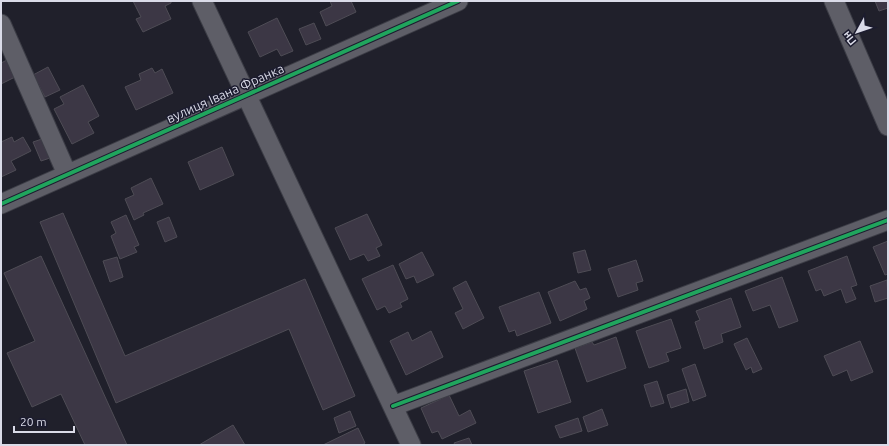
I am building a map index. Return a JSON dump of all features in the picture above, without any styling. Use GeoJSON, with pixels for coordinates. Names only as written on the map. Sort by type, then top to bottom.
{"type":"FeatureCollection","features":[{"type":"Feature","properties":{"kind":"street"},"geometry":{"type":"LineString","coordinates":[[202,1],[411,445]]}},
{"type":"Feature","properties":{"kind":"street","name":"вулиця Івана Франка"},"geometry":{"type":"LineString","coordinates":[[1,204],[458,1]]}},
{"type":"Feature","properties":{"kind":"street"},"geometry":{"type":"LineString","coordinates":[[834,1],[888,126]]}},
{"type":"Feature","properties":{"kind":"street"},"geometry":{"type":"LineString","coordinates":[[1,24],[67,174]]}},
{"type":"Feature","properties":{"kind":"street"},"geometry":{"type":"LineString","coordinates":[[393,406],[888,220]]}},
{"type":"Feature","properties":{"kind":"building"},"geometry":{"type":"Polygon","coordinates":[[[133,1],[171,1],[171,3],[165,6],[171,19],[143,32],[136,19],[141,17],[133,1]]]}},
{"type":"Feature","properties":{"kind":"building"},"geometry":{"type":"Polygon","coordinates":[[[330,1],[351,1],[356,12],[326,26],[320,12],[332,6],[330,1]]]}},
{"type":"Feature","properties":{"kind":"building"},"geometry":{"type":"Polygon","coordinates":[[[875,1],[888,1],[888,8],[879,11],[875,1]]]}},
{"type":"Feature","properties":{"kind":"building"},"geometry":{"type":"Polygon","coordinates":[[[277,18],[293,51],[281,56],[277,49],[260,57],[248,32],[277,18]]]}},
{"type":"Feature","properties":{"kind":"building"},"geometry":{"type":"Polygon","coordinates":[[[314,23],[321,39],[306,45],[299,29],[314,23]]]}},
{"type":"Feature","properties":{"kind":"building"},"geometry":{"type":"Polygon","coordinates":[[[7,60],[15,77],[1,84],[1,63],[7,60]]]}},
{"type":"Feature","properties":{"kind":"building"},"geometry":{"type":"Polygon","coordinates":[[[48,67],[60,90],[45,97],[33,75],[48,67]]]}},
{"type":"Feature","properties":{"kind":"building"},"geometry":{"type":"Polygon","coordinates":[[[152,68],[155,73],[162,69],[173,93],[136,110],[125,87],[141,80],[139,74],[152,68]]]}},
{"type":"Feature","properties":{"kind":"building"},"geometry":{"type":"Polygon","coordinates":[[[83,85],[99,116],[88,122],[94,133],[72,144],[54,109],[64,104],[60,97],[83,85]]]}},
{"type":"Feature","properties":{"kind":"building"},"geometry":{"type":"Polygon","coordinates":[[[12,137],[14,142],[23,137],[31,151],[11,161],[16,170],[1,177],[1,142],[12,137]]]}},
{"type":"Feature","properties":{"kind":"building"},"geometry":{"type":"Polygon","coordinates":[[[45,138],[53,157],[41,161],[33,142],[45,138]]]}},
{"type":"Feature","properties":{"kind":"building"},"geometry":{"type":"Polygon","coordinates":[[[222,147],[234,175],[200,190],[188,162],[222,147]]]}},
{"type":"Feature","properties":{"kind":"building"},"geometry":{"type":"Polygon","coordinates":[[[151,178],[163,204],[143,213],[144,215],[134,220],[125,199],[134,195],[131,188],[151,178]]]}},
{"type":"Feature","properties":{"kind":"building"},"geometry":{"type":"Polygon","coordinates":[[[63,213],[125,356],[305,279],[355,396],[323,410],[289,329],[116,403],[40,222],[63,213]]]}},
{"type":"Feature","properties":{"kind":"building"},"geometry":{"type":"Polygon","coordinates":[[[367,214],[382,245],[376,248],[380,256],[368,261],[364,254],[350,260],[335,228],[367,214]]]}},
{"type":"Feature","properties":{"kind":"building"},"geometry":{"type":"Polygon","coordinates":[[[126,215],[139,245],[134,247],[137,252],[120,259],[111,236],[116,233],[111,222],[126,215]]]}},
{"type":"Feature","properties":{"kind":"building"},"geometry":{"type":"Polygon","coordinates":[[[169,217],[177,237],[165,242],[157,222],[169,217]]]}},
{"type":"Feature","properties":{"kind":"building"},"geometry":{"type":"Polygon","coordinates":[[[888,241],[888,274],[885,275],[873,247],[888,241]]]}},
{"type":"Feature","properties":{"kind":"building"},"geometry":{"type":"Polygon","coordinates":[[[585,250],[591,270],[578,273],[573,253],[585,250]]]}},
{"type":"Feature","properties":{"kind":"building"},"geometry":{"type":"Polygon","coordinates":[[[422,252],[434,275],[417,283],[414,276],[406,279],[399,264],[422,252]]]}},
{"type":"Feature","properties":{"kind":"building"},"geometry":{"type":"Polygon","coordinates":[[[41,256],[127,445],[85,445],[61,394],[32,407],[7,353],[35,341],[4,273],[41,256]]]}},
{"type":"Feature","properties":{"kind":"building"},"geometry":{"type":"Polygon","coordinates":[[[847,256],[857,285],[851,287],[856,299],[846,303],[841,289],[824,296],[821,289],[816,291],[808,271],[847,256]]]}},
{"type":"Feature","properties":{"kind":"building"},"geometry":{"type":"Polygon","coordinates":[[[117,257],[123,277],[110,282],[103,261],[117,257]]]}},
{"type":"Feature","properties":{"kind":"building"},"geometry":{"type":"Polygon","coordinates":[[[636,260],[643,281],[636,283],[638,290],[618,297],[608,269],[636,260]]]}},
{"type":"Feature","properties":{"kind":"building"},"geometry":{"type":"Polygon","coordinates":[[[393,265],[408,299],[400,303],[402,307],[389,313],[385,306],[377,310],[362,279],[393,265]]]}},
{"type":"Feature","properties":{"kind":"building"},"geometry":{"type":"Polygon","coordinates":[[[782,277],[798,321],[779,328],[770,305],[753,311],[745,291],[782,277]]]}},
{"type":"Feature","properties":{"kind":"building"},"geometry":{"type":"Polygon","coordinates":[[[887,280],[888,298],[875,302],[870,286],[887,280]]]}},
{"type":"Feature","properties":{"kind":"building"},"geometry":{"type":"Polygon","coordinates":[[[466,281],[484,318],[463,329],[455,313],[463,309],[453,288],[466,281]]]}},
{"type":"Feature","properties":{"kind":"building"},"geometry":{"type":"Polygon","coordinates":[[[575,281],[580,290],[586,288],[590,298],[584,301],[587,309],[560,321],[548,292],[575,281]]]}},
{"type":"Feature","properties":{"kind":"building"},"geometry":{"type":"Polygon","coordinates":[[[539,292],[551,323],[517,336],[515,330],[509,332],[499,307],[539,292]]]}},
{"type":"Feature","properties":{"kind":"building"},"geometry":{"type":"Polygon","coordinates":[[[731,298],[741,327],[721,334],[723,342],[704,349],[695,322],[700,320],[696,311],[731,298]]]}},
{"type":"Feature","properties":{"kind":"building"},"geometry":{"type":"Polygon","coordinates":[[[671,319],[681,348],[666,353],[669,361],[649,368],[636,331],[671,319]]]}},
{"type":"Feature","properties":{"kind":"building"},"geometry":{"type":"Polygon","coordinates":[[[431,331],[443,357],[406,375],[390,341],[408,332],[412,341],[431,331]]]}},
{"type":"Feature","properties":{"kind":"building"},"geometry":{"type":"Polygon","coordinates":[[[616,337],[626,368],[587,382],[575,348],[592,342],[594,345],[616,337]]]}},
{"type":"Feature","properties":{"kind":"building"},"geometry":{"type":"Polygon","coordinates":[[[747,338],[762,369],[753,373],[751,367],[746,370],[734,344],[747,338]]]}},
{"type":"Feature","properties":{"kind":"building"},"geometry":{"type":"Polygon","coordinates":[[[860,341],[873,372],[851,381],[847,370],[833,376],[824,356],[860,341]]]}},
{"type":"Feature","properties":{"kind":"building"},"geometry":{"type":"Polygon","coordinates":[[[557,360],[571,402],[538,413],[524,371],[557,360]]]}},
{"type":"Feature","properties":{"kind":"building"},"geometry":{"type":"Polygon","coordinates":[[[695,364],[706,396],[693,401],[682,369],[695,364]]]}},
{"type":"Feature","properties":{"kind":"building"},"geometry":{"type":"Polygon","coordinates":[[[657,381],[664,403],[651,407],[644,385],[657,381]]]}},
{"type":"Feature","properties":{"kind":"building"},"geometry":{"type":"Polygon","coordinates":[[[686,389],[689,402],[671,408],[667,395],[686,389]]]}},
{"type":"Feature","properties":{"kind":"building"},"geometry":{"type":"Polygon","coordinates":[[[449,395],[459,416],[470,410],[476,423],[442,439],[438,431],[432,433],[421,408],[449,395]]]}},
{"type":"Feature","properties":{"kind":"building"},"geometry":{"type":"Polygon","coordinates":[[[602,409],[608,425],[588,432],[583,417],[602,409]]]}},
{"type":"Feature","properties":{"kind":"building"},"geometry":{"type":"Polygon","coordinates":[[[350,411],[356,426],[339,433],[334,418],[350,411]]]}},
{"type":"Feature","properties":{"kind":"building"},"geometry":{"type":"Polygon","coordinates":[[[578,418],[582,431],[560,438],[555,426],[578,418]]]}},
{"type":"Feature","properties":{"kind":"building"},"geometry":{"type":"Polygon","coordinates":[[[233,425],[245,445],[199,445],[233,425]]]}},
{"type":"Feature","properties":{"kind":"building"},"geometry":{"type":"Polygon","coordinates":[[[358,428],[365,443],[362,445],[323,445],[358,428]]]}},
{"type":"Feature","properties":{"kind":"building"},"geometry":{"type":"Polygon","coordinates":[[[469,438],[472,445],[455,445],[454,443],[469,438]]]}},
{"type":"Feature","properties":{"kind":"cycle path"},"geometry":{"type":"LineString","coordinates":[[1,204],[458,1]]}},
{"type":"Feature","properties":{"kind":"cycle path"},"geometry":{"type":"LineString","coordinates":[[393,406],[888,220]]}}]}
